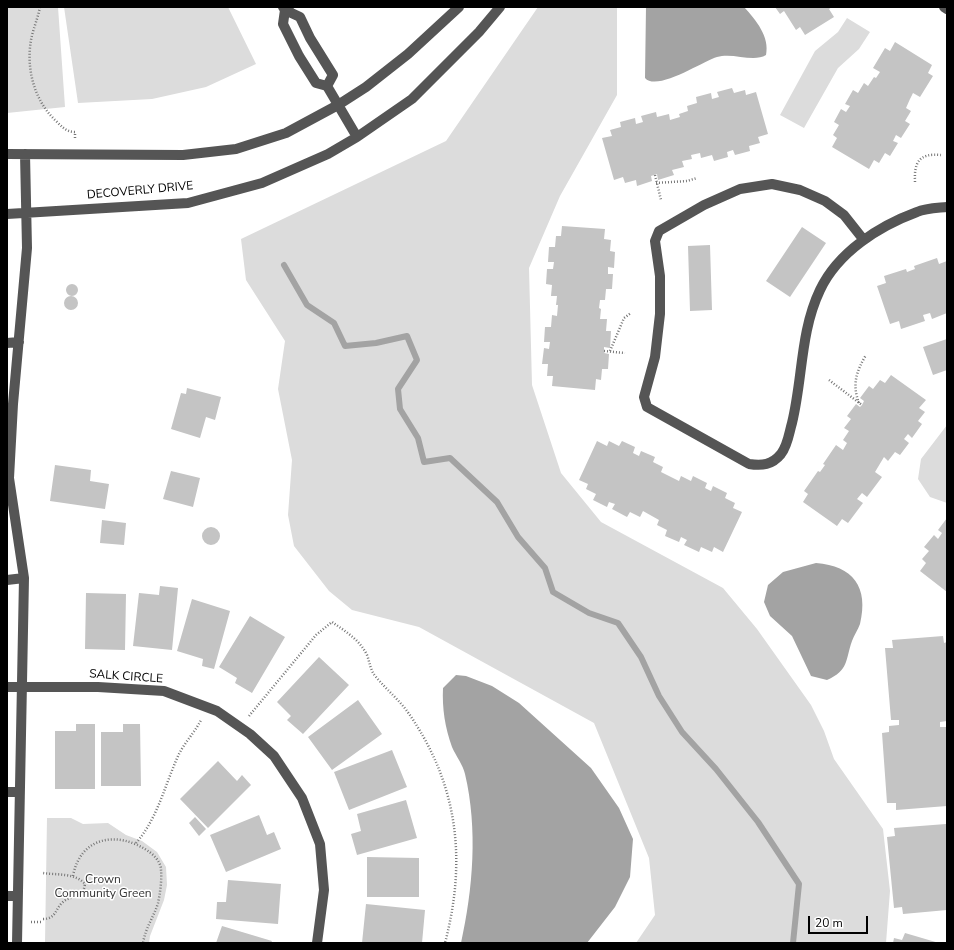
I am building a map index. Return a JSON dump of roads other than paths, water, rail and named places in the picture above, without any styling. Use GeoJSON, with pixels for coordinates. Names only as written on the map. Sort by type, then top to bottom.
{"type":"FeatureCollection","features":[{"type":"Feature","properties":{"kind":"street"},"geometry":{"type":"LineString","coordinates":[[7,154],[183,155],[236,149],[286,133],[338,105],[366,87],[408,54],[459,7]]}},
{"type":"Feature","properties":{"kind":"street","name":"DECOVERLY DRIVE"},"geometry":{"type":"LineString","coordinates":[[7,214],[188,203],[262,183],[328,154],[357,137],[412,99],[479,32],[500,7]]}},
{"type":"Feature","properties":{"kind":"street"},"geometry":{"type":"LineString","coordinates":[[327,86],[333,75],[310,38],[300,17],[286,8],[283,24],[299,56],[316,83],[327,86],[357,137]]}},
{"type":"Feature","properties":{"kind":"street"},"geometry":{"type":"LineString","coordinates":[[17,943],[12,896],[19,792],[24,578],[8,478],[12,412],[27,248],[25,154]]}},
{"type":"Feature","properties":{"kind":"street"},"geometry":{"type":"LineString","coordinates":[[863,239],[844,216],[825,201],[800,190],[772,184],[740,189],[704,206],[659,231],[655,241],[660,276],[660,314],[655,357],[644,397],[647,407],[749,464],[761,466],[771,463],[780,455],[786,446],[795,410],[805,336],[810,314],[821,288],[838,263],[863,239],[918,211],[947,207]]}},
{"type":"Feature","properties":{"kind":"street"},"geometry":{"type":"LineString","coordinates":[[7,343],[19,342]]}},
{"type":"Feature","properties":{"kind":"street"},"geometry":{"type":"LineString","coordinates":[[7,580],[24,578]]}},
{"type":"Feature","properties":{"kind":"street","name":"SALK CIRCLE"},"geometry":{"type":"LineString","coordinates":[[7,687],[98,687],[164,691],[217,711],[274,756],[302,798],[320,844],[324,890],[317,943]]}},
{"type":"Feature","properties":{"kind":"street"},"geometry":{"type":"LineString","coordinates":[[7,792],[19,792]]}},
{"type":"Feature","properties":{"kind":"waterway"},"geometry":{"type":"LineString","coordinates":[[284,265],[307,305],[334,323],[345,346],[376,343],[407,336],[417,360],[398,389],[400,409],[418,438],[424,462],[450,458],[497,502],[518,537],[545,568],[553,592],[589,613],[618,623],[641,657],[659,696],[682,732],[716,769],[758,822],[799,884],[793,943]]}},
{"type":"Feature","properties":{"kind":"park label","name":"Crown Community Green"},"geometry":{"type":"Point","coordinates":[103,887]}}]}
